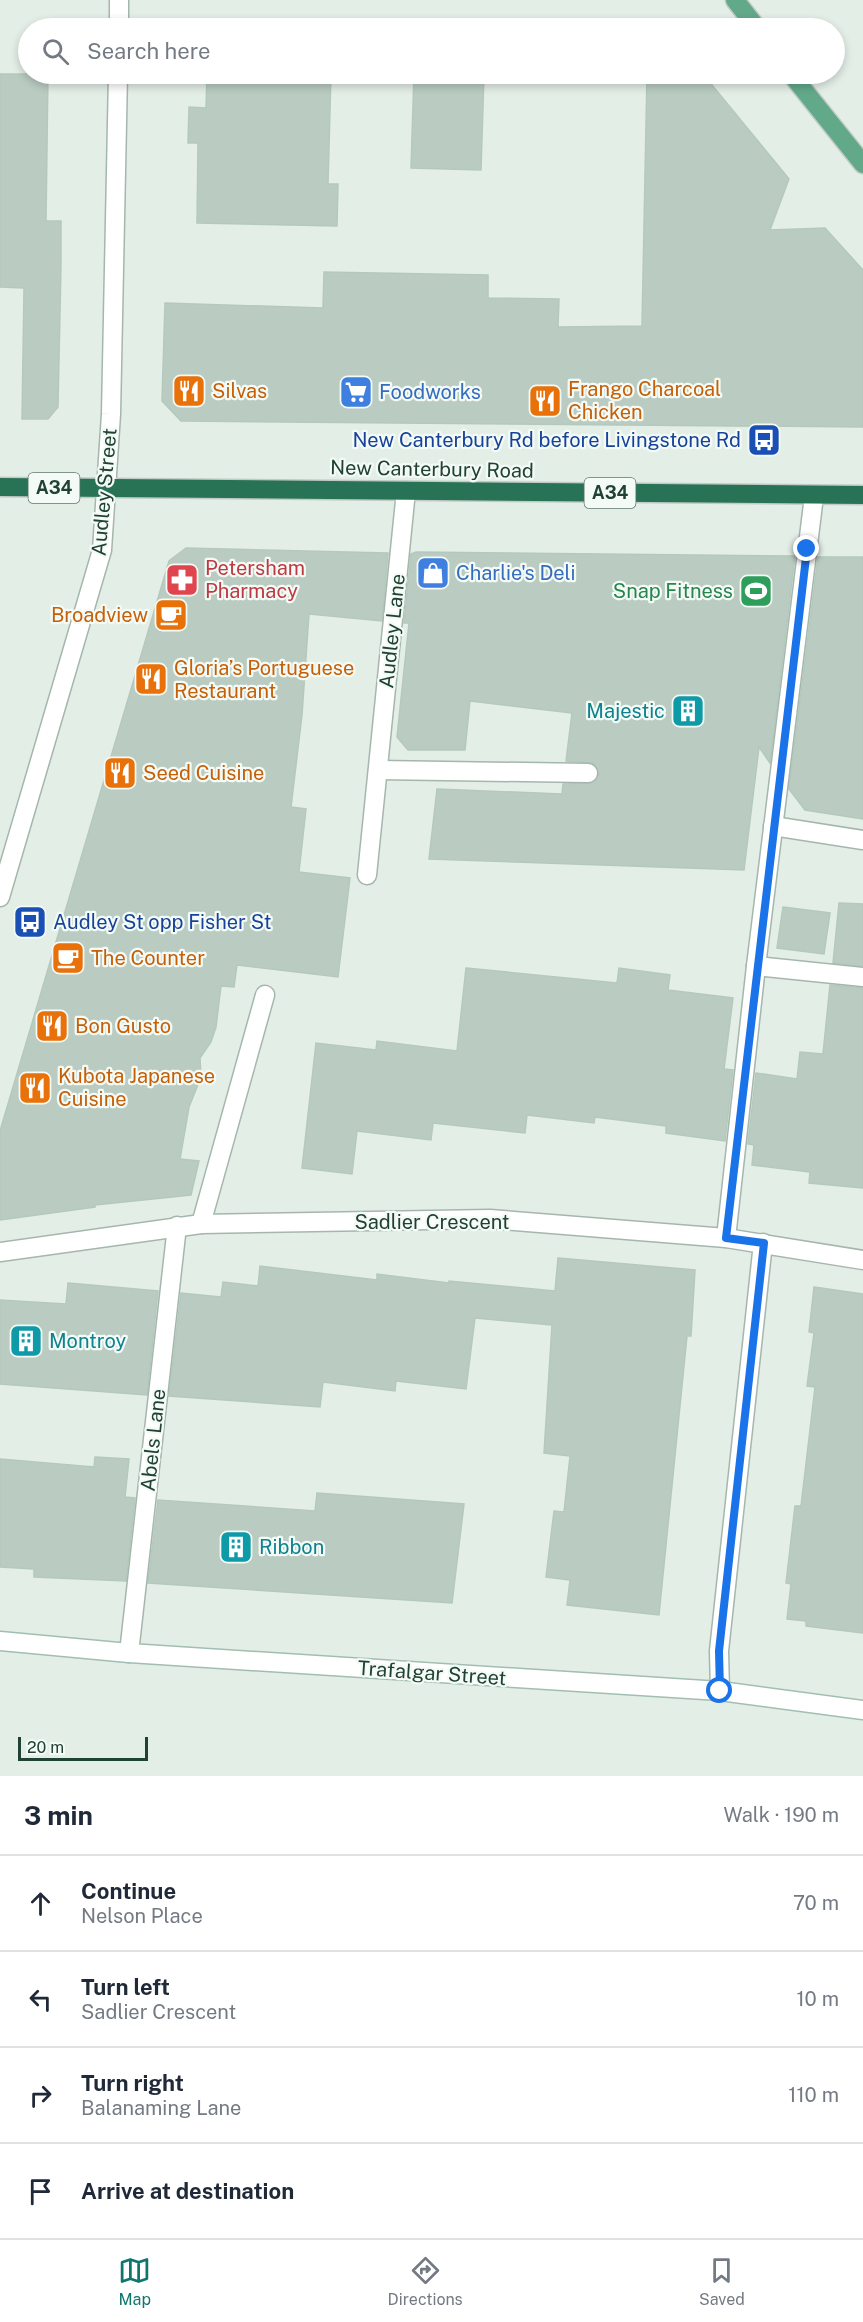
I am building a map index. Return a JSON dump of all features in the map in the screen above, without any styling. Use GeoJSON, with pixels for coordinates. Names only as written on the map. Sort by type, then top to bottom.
{"type":"FeatureCollection","features":[{"type":"Feature","properties":{"kind":"highway","name":"New Canterbury Road"},"geometry":{"type":"LineString","coordinates":[[0,487],[863,495]]}},
{"type":"Feature","properties":{"kind":"main road"},"geometry":{"type":"LineString","coordinates":[[735,0],[749,18]]}},
{"type":"Feature","properties":{"kind":"main road"},"geometry":{"type":"LineString","coordinates":[[799,84],[863,164]]}},
{"type":"Feature","properties":{"kind":"street"},"geometry":{"type":"LineString","coordinates":[[119,0],[119,18]]}},
{"type":"Feature","properties":{"kind":"street","name":"Audley Street"},"geometry":{"type":"LineString","coordinates":[[0,897],[102,550],[111,414],[118,84]]}},
{"type":"Feature","properties":{"kind":"street","name":"Audley Lane"},"geometry":{"type":"LineString","coordinates":[[367,875],[406,491]]}},
{"type":"Feature","properties":{"kind":"street"},"geometry":{"type":"LineString","coordinates":[[726,1238],[756,966],[814,496]]}},
{"type":"Feature","properties":{"kind":"street"},"geometry":{"type":"LineString","coordinates":[[379,770],[588,773]]}},
{"type":"Feature","properties":{"kind":"street"},"geometry":{"type":"LineString","coordinates":[[773,826],[863,840]]}},
{"type":"Feature","properties":{"kind":"street"},"geometry":{"type":"LineString","coordinates":[[756,966],[863,977]]}},
{"type":"Feature","properties":{"kind":"street"},"geometry":{"type":"LineString","coordinates":[[201,1224],[265,995]]}},
{"type":"Feature","properties":{"kind":"street","name":"Sadlier Crescent"},"geometry":{"type":"LineString","coordinates":[[0,1252],[201,1224],[490,1219],[726,1238],[863,1260]]}},
{"type":"Feature","properties":{"kind":"street","name":"Abels Lane"},"geometry":{"type":"LineString","coordinates":[[129,1653],[177,1226]]}},
{"type":"Feature","properties":{"kind":"street"},"geometry":{"type":"LineString","coordinates":[[720,1691],[719,1651],[764,1243]]}},
{"type":"Feature","properties":{"kind":"street","name":"Trafalgar Street"},"geometry":{"type":"LineString","coordinates":[[0,1641],[129,1653],[720,1691],[863,1710]]}},
{"type":"Feature","properties":{"kind":"building"},"geometry":{"type":"Polygon","coordinates":[[[0,74],[18,74],[18,84],[48,84],[46,221],[61,221],[58,407],[48,419],[22,419],[24,288],[0,287],[0,74]]]}},
{"type":"Feature","properties":{"kind":"building"},"geometry":{"type":"Polygon","coordinates":[[[207,84],[331,84],[328,184],[338,184],[337,226],[197,223],[198,143],[188,143],[189,107],[206,108],[207,84]]]}},
{"type":"Feature","properties":{"kind":"building"},"geometry":{"type":"Polygon","coordinates":[[[414,84],[484,84],[481,170],[411,168],[414,84]]]}},
{"type":"Feature","properties":{"kind":"building"},"geometry":{"type":"Polygon","coordinates":[[[647,84],[711,84],[789,179],[770,230],[825,228],[863,270],[863,427],[181,421],[162,401],[165,303],[323,308],[324,272],[488,275],[488,298],[559,299],[558,327],[642,326],[647,84]]]}},
{"type":"Feature","properties":{"kind":"building"},"geometry":{"type":"Polygon","coordinates":[[[186,548],[388,553],[382,621],[309,614],[302,715],[291,807],[306,809],[299,872],[350,878],[338,977],[237,965],[234,987],[221,986],[216,1027],[211,1042],[200,1058],[201,1077],[189,1107],[180,1159],[199,1161],[191,1195],[95,1205],[95,1207],[0,1220],[0,1131],[169,561],[186,548]]]}},
{"type":"Feature","properties":{"kind":"building"},"geometry":{"type":"Polygon","coordinates":[[[416,552],[795,556],[770,763],[759,747],[744,870],[429,859],[437,789],[562,794],[563,784],[593,783],[599,773],[593,763],[566,761],[572,713],[470,701],[465,750],[408,750],[397,737],[409,623],[404,623],[411,554],[416,552]]]}},
{"type":"Feature","properties":{"kind":"building"},"geometry":{"type":"Polygon","coordinates":[[[818,557],[863,557],[863,819],[805,810],[789,789],[818,557]]]}},
{"type":"Feature","properties":{"kind":"building"},"geometry":{"type":"Polygon","coordinates":[[[839,903],[863,904],[863,966],[833,963],[839,903]]]}},
{"type":"Feature","properties":{"kind":"building"},"geometry":{"type":"Polygon","coordinates":[[[783,907],[830,913],[824,954],[777,948],[783,907]]]}},
{"type":"Feature","properties":{"kind":"building"},"geometry":{"type":"Polygon","coordinates":[[[466,968],[617,983],[619,968],[670,975],[668,990],[733,998],[724,1069],[733,1070],[725,1141],[666,1133],[666,1126],[595,1117],[594,1123],[527,1115],[525,1133],[433,1123],[431,1140],[357,1131],[352,1174],[302,1168],[316,1043],[376,1050],[377,1041],[457,1051],[466,968]]]}},
{"type":"Feature","properties":{"kind":"building"},"geometry":{"type":"Polygon","coordinates":[[[830,985],[863,988],[863,1188],[809,1183],[810,1172],[752,1165],[754,1145],[748,1144],[756,1073],[797,1079],[800,1052],[823,1054],[830,985]]]}},
{"type":"Feature","properties":{"kind":"building"},"geometry":{"type":"Polygon","coordinates":[[[558,1258],[695,1270],[691,1336],[687,1336],[659,1615],[567,1605],[570,1580],[546,1577],[554,1511],[564,1512],[570,1456],[544,1453],[552,1325],[475,1318],[466,1389],[396,1381],[395,1391],[323,1382],[320,1407],[169,1396],[181,1293],[221,1297],[223,1282],[258,1286],[260,1266],[377,1280],[377,1274],[449,1283],[449,1281],[555,1291],[558,1258]]]}},
{"type":"Feature","properties":{"kind":"building"},"geometry":{"type":"Polygon","coordinates":[[[68,1283],[158,1291],[147,1395],[0,1384],[0,1300],[66,1304],[68,1283]]]}},
{"type":"Feature","properties":{"kind":"building"},"geometry":{"type":"Polygon","coordinates":[[[814,1287],[863,1294],[863,1633],[806,1626],[806,1621],[787,1619],[791,1584],[786,1583],[795,1506],[801,1506],[815,1387],[807,1386],[814,1333],[809,1332],[814,1287]]]}},
{"type":"Feature","properties":{"kind":"building"},"geometry":{"type":"Polygon","coordinates":[[[95,1457],[129,1459],[125,1497],[135,1498],[126,1581],[34,1577],[34,1569],[0,1567],[0,1459],[94,1467],[95,1457]]]}},
{"type":"Feature","properties":{"kind":"building"},"geometry":{"type":"Polygon","coordinates":[[[317,1493],[464,1504],[452,1603],[148,1583],[158,1500],[315,1511],[317,1493]]]}},
{"type":"Feature","properties":{"kind":"place","name":"Silvas"},"geometry":{"type":"Point","coordinates":[189,391]}},
{"type":"Feature","properties":{"kind":"place","name":"Foodworks"},"geometry":{"type":"Point","coordinates":[356,392]}},
{"type":"Feature","properties":{"kind":"place","name":"Frango Charcoal Chicken"},"geometry":{"type":"Point","coordinates":[545,401]}},
{"type":"Feature","properties":{"kind":"place","name":"New Canterbury Rd before Livingstone Rd"},"geometry":{"type":"Point","coordinates":[764,440]}},
{"type":"Feature","properties":{"kind":"place","name":"Charlie's Deli"},"geometry":{"type":"Point","coordinates":[433,573]}},
{"type":"Feature","properties":{"kind":"place","name":"Petersham Pharmacy"},"geometry":{"type":"Point","coordinates":[182,580]}},
{"type":"Feature","properties":{"kind":"place","name":"Snap Fitness"},"geometry":{"type":"Point","coordinates":[756,591]}},
{"type":"Feature","properties":{"kind":"place","name":"Broadview"},"geometry":{"type":"Point","coordinates":[171,615]}},
{"type":"Feature","properties":{"kind":"place","name":"Gloria’s Portuguese Restaurant"},"geometry":{"type":"Point","coordinates":[151,679]}},
{"type":"Feature","properties":{"kind":"place","name":"Majestic"},"geometry":{"type":"Point","coordinates":[688,711]}},
{"type":"Feature","properties":{"kind":"place","name":"Seed Cuisine"},"geometry":{"type":"Point","coordinates":[120,773]}},
{"type":"Feature","properties":{"kind":"place","name":"Audley St opp Fisher St"},"geometry":{"type":"Point","coordinates":[30,922]}},
{"type":"Feature","properties":{"kind":"place","name":"The Counter"},"geometry":{"type":"Point","coordinates":[68,958]}},
{"type":"Feature","properties":{"kind":"place","name":"Bon Gusto"},"geometry":{"type":"Point","coordinates":[52,1026]}},
{"type":"Feature","properties":{"kind":"place","name":"Kubota Japanese Cuisine"},"geometry":{"type":"Point","coordinates":[35,1088]}},
{"type":"Feature","properties":{"kind":"place","name":"Montroy"},"geometry":{"type":"Point","coordinates":[26,1341]}},
{"type":"Feature","properties":{"kind":"place","name":"Ribbon"},"geometry":{"type":"Point","coordinates":[236,1547]}},
{"type":"Feature","properties":{"kind":"route"},"geometry":{"type":"LineString","coordinates":[[720,1691],[719,1651],[764,1243],[726,1238],[756,966],[807,549]]}}]}
